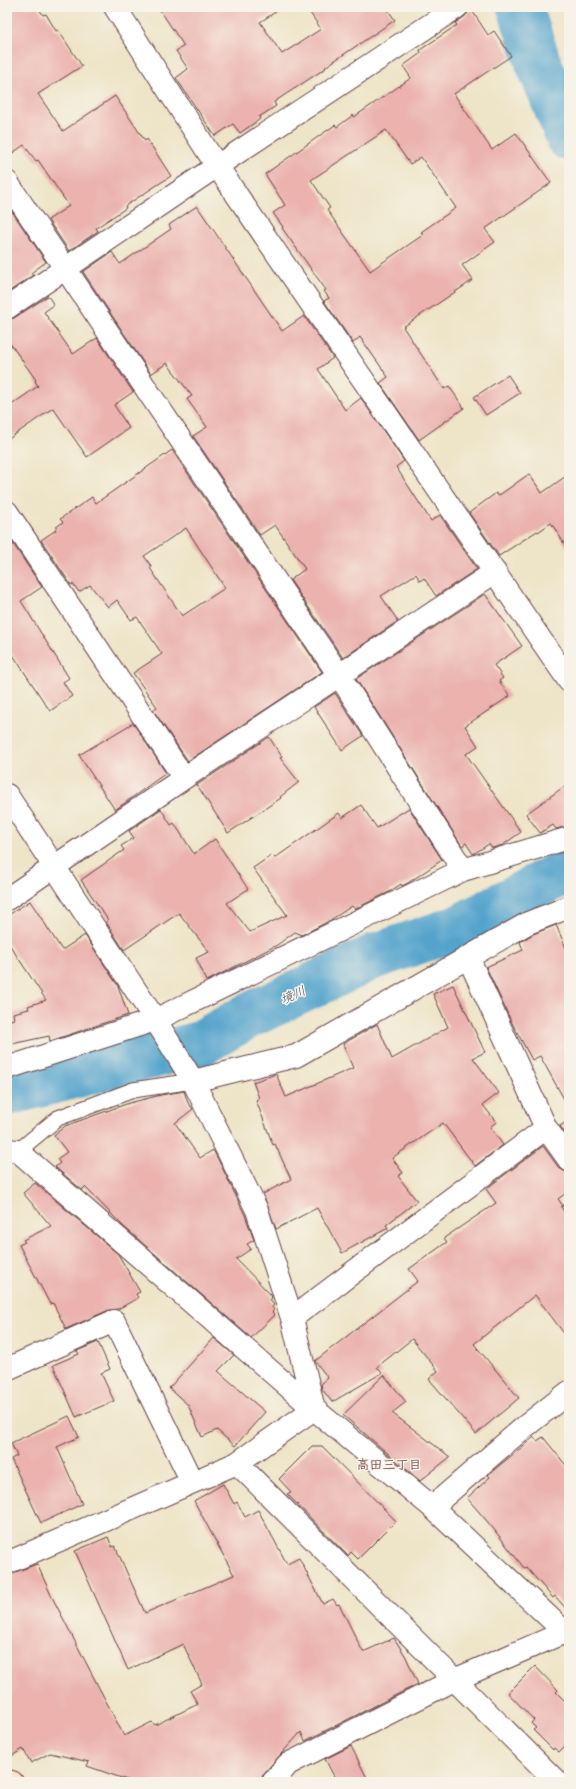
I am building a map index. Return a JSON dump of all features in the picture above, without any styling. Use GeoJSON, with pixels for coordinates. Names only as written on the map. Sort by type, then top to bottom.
{"type":"FeatureCollection","features":[{"type":"Feature","properties":{"kind":"main road"},"geometry":{"type":"LineString","coordinates":[[7,1781],[12,1782]]}},
{"type":"Feature","properties":{"kind":"street"},"geometry":{"type":"LineString","coordinates":[[115,7],[217,166],[569,681]]}},
{"type":"Feature","properties":{"kind":"street"},"geometry":{"type":"LineString","coordinates":[[7,308],[217,166],[457,7]]}},
{"type":"Feature","properties":{"kind":"street"},"geometry":{"type":"LineString","coordinates":[[7,182],[339,675],[463,870]]}},
{"type":"Feature","properties":{"kind":"street"},"geometry":{"type":"LineString","coordinates":[[7,512],[184,778]]}},
{"type":"Feature","properties":{"kind":"street"},"geometry":{"type":"LineString","coordinates":[[7,899],[184,778],[495,572]]}},
{"type":"Feature","properties":{"kind":"street"},"geometry":{"type":"LineString","coordinates":[[7,795],[156,1020],[193,1081],[257,1210],[292,1318],[314,1409]]}},
{"type":"Feature","properties":{"kind":"street"},"geometry":{"type":"LineString","coordinates":[[7,1068],[156,1020],[463,870],[569,838]]}},
{"type":"Feature","properties":{"kind":"street"},"geometry":{"type":"LineString","coordinates":[[193,1081],[296,1056],[528,923],[569,907]]}},
{"type":"Feature","properties":{"kind":"street"},"geometry":{"type":"LineString","coordinates":[[468,958],[546,1128],[569,1160]]}},
{"type":"Feature","properties":{"kind":"street"},"geometry":{"type":"LineString","coordinates":[[292,1318],[546,1128]]}},
{"type":"Feature","properties":{"kind":"street"},"geometry":{"type":"LineString","coordinates":[[12,1151],[314,1409],[432,1507],[567,1634],[454,1680],[288,1764],[273,1782]]}},
{"type":"Feature","properties":{"kind":"street"},"geometry":{"type":"LineString","coordinates":[[7,1369],[114,1321],[192,1482]]}},
{"type":"Feature","properties":{"kind":"street"},"geometry":{"type":"LineString","coordinates":[[432,1507],[522,1429],[569,1392]]}},
{"type":"Feature","properties":{"kind":"street"},"geometry":{"type":"LineString","coordinates":[[7,1563],[192,1482],[237,1464],[314,1409]]}},
{"type":"Feature","properties":{"kind":"street"},"geometry":{"type":"LineString","coordinates":[[237,1464],[557,1782]]}},
{"type":"Feature","properties":{"kind":"lane"},"geometry":{"type":"LineString","coordinates":[[12,1151],[58,1118],[133,1090],[193,1081]]}},
{"type":"Feature","properties":{"kind":"building"},"geometry":{"type":"Polygon","coordinates":[[[7,7],[38,7],[43,15],[46,14],[56,31],[58,30],[82,66],[38,94],[63,131],[115,96],[145,141],[147,139],[171,176],[125,206],[126,208],[96,228],[98,231],[69,251],[48,220],[69,206],[38,160],[36,161],[24,145],[7,157],[7,7]]]}},
{"type":"Feature","properties":{"kind":"building"},"geometry":{"type":"Polygon","coordinates":[[[158,7],[283,7],[260,22],[282,54],[321,29],[306,7],[386,7],[395,20],[274,102],[276,106],[259,117],[260,119],[240,133],[233,124],[215,136],[176,78],[188,69],[176,51],[184,46],[158,7]]]}},
{"type":"Feature","properties":{"kind":"building"},"geometry":{"type":"Polygon","coordinates":[[[471,9],[488,35],[494,31],[511,56],[454,94],[492,150],[516,133],[551,183],[485,229],[495,242],[462,265],[473,280],[403,327],[444,389],[449,386],[464,408],[419,440],[380,383],[388,377],[360,337],[353,343],[324,301],[329,298],[324,291],[326,290],[273,213],[285,205],[265,174],[335,125],[337,127],[353,115],[354,117],[411,78],[403,66],[421,53],[420,50],[457,25],[455,23],[464,17],[471,9]],[[386,130],[311,180],[330,208],[327,210],[370,271],[423,235],[421,232],[456,208],[421,157],[410,164],[386,130]]]}},
{"type":"Feature","properties":{"kind":"building"},"geometry":{"type":"Polygon","coordinates":[[[7,204],[46,262],[31,273],[33,275],[7,293],[7,204]]]}},
{"type":"Feature","properties":{"kind":"building"},"geometry":{"type":"Polygon","coordinates":[[[197,206],[282,331],[304,316],[333,358],[318,369],[345,410],[361,398],[404,461],[396,467],[431,521],[440,515],[477,569],[436,596],[424,578],[420,581],[416,574],[381,596],[398,621],[343,658],[290,580],[305,569],[275,525],[260,535],[193,436],[207,427],[187,399],[192,396],[167,363],[151,374],[83,272],[112,252],[120,264],[171,229],[169,225],[197,206]]]}},
{"type":"Feature","properties":{"kind":"building"},"geometry":{"type":"Polygon","coordinates":[[[48,296],[54,305],[44,312],[73,354],[97,338],[133,392],[114,405],[129,428],[87,457],[53,408],[7,440],[7,408],[38,386],[35,381],[36,380],[7,339],[7,320],[14,318],[48,296]]]}},
{"type":"Feature","properties":{"kind":"building"},"geometry":{"type":"Polygon","coordinates":[[[508,375],[520,393],[486,415],[474,397],[508,375]]]}},
{"type":"Feature","properties":{"kind":"building"},"geometry":{"type":"Polygon","coordinates":[[[172,450],[322,672],[188,761],[153,710],[157,707],[133,673],[162,654],[137,617],[131,620],[117,600],[108,607],[90,585],[79,592],[73,584],[71,585],[41,540],[56,530],[55,528],[63,522],[60,519],[92,497],[96,503],[172,450]],[[186,528],[144,556],[152,567],[150,568],[182,616],[225,588],[186,528]]]}},
{"type":"Feature","properties":{"kind":"building"},"geometry":{"type":"Polygon","coordinates":[[[529,474],[542,493],[569,474],[569,551],[551,523],[499,556],[469,513],[496,493],[498,496],[529,474]]]}},
{"type":"Feature","properties":{"kind":"building"},"geometry":{"type":"Polygon","coordinates":[[[7,535],[42,587],[21,601],[69,678],[63,682],[72,696],[50,711],[7,646],[7,535]]]}},
{"type":"Feature","properties":{"kind":"building"},"geometry":{"type":"Polygon","coordinates":[[[485,594],[522,646],[494,665],[503,678],[499,681],[510,696],[465,726],[478,746],[466,754],[521,832],[503,845],[492,848],[489,844],[473,854],[466,843],[462,846],[356,679],[485,594]]]}},
{"type":"Feature","properties":{"kind":"building"},"geometry":{"type":"Polygon","coordinates":[[[335,693],[363,736],[342,750],[314,707],[335,693]]]}},
{"type":"Feature","properties":{"kind":"building"},"geometry":{"type":"Polygon","coordinates":[[[133,723],[166,773],[115,810],[79,755],[133,723]]]}},
{"type":"Feature","properties":{"kind":"building"},"geometry":{"type":"Polygon","coordinates":[[[269,737],[282,757],[280,758],[299,782],[280,797],[281,798],[228,833],[197,785],[269,737]]]}},
{"type":"Feature","properties":{"kind":"building"},"geometry":{"type":"Polygon","coordinates":[[[569,783],[569,826],[556,829],[553,825],[540,833],[526,814],[569,783]]]}},
{"type":"Feature","properties":{"kind":"building"},"geometry":{"type":"Polygon","coordinates":[[[361,805],[377,828],[409,808],[442,860],[408,883],[402,886],[401,884],[389,892],[355,909],[352,906],[329,921],[302,935],[295,932],[277,945],[207,981],[196,958],[209,952],[179,913],[124,950],[106,922],[108,920],[81,880],[124,850],[121,846],[134,838],[129,831],[161,809],[171,825],[174,823],[194,854],[215,839],[248,889],[227,903],[250,932],[287,915],[253,868],[272,855],[275,858],[339,813],[342,818],[361,805]]]}},
{"type":"Feature","properties":{"kind":"building"},"geometry":{"type":"Polygon","coordinates":[[[30,901],[62,950],[85,935],[118,986],[128,1015],[50,1041],[49,1036],[7,1045],[7,1021],[14,1019],[13,1013],[29,1009],[28,1006],[46,1000],[7,941],[7,916],[30,901]]]}},
{"type":"Feature","properties":{"kind":"building"},"geometry":{"type":"Polygon","coordinates":[[[556,925],[569,955],[569,1108],[540,1056],[532,1060],[511,1021],[486,967],[523,950],[520,942],[533,934],[556,925]]]}},
{"type":"Feature","properties":{"kind":"building"},"geometry":{"type":"Polygon","coordinates":[[[453,985],[485,1052],[473,1058],[499,1093],[483,1105],[496,1122],[490,1127],[503,1145],[475,1166],[443,1123],[392,1158],[403,1173],[398,1176],[417,1201],[386,1225],[388,1228],[342,1253],[317,1208],[276,1229],[263,1194],[291,1179],[275,1144],[273,1145],[256,1100],[259,1098],[253,1082],[276,1074],[286,1097],[353,1068],[343,1044],[377,1024],[392,1059],[448,1027],[433,994],[453,985]]]}},
{"type":"Feature","properties":{"kind":"building"},"geometry":{"type":"Polygon","coordinates":[[[184,1091],[188,1103],[193,1109],[175,1123],[200,1158],[213,1150],[218,1159],[245,1215],[254,1240],[247,1244],[251,1249],[236,1259],[271,1295],[272,1298],[270,1300],[274,1305],[272,1307],[274,1310],[272,1312],[275,1315],[251,1338],[123,1226],[85,1187],[82,1190],[55,1167],[60,1163],[57,1159],[67,1152],[54,1135],[65,1126],[129,1103],[184,1091]]]}},
{"type":"Feature","properties":{"kind":"building"},"geometry":{"type":"Polygon","coordinates":[[[569,1120],[569,1139],[560,1126],[569,1120]]]}},
{"type":"Feature","properties":{"kind":"building"},"geometry":{"type":"Polygon","coordinates":[[[543,1146],[559,1168],[569,1172],[569,1191],[558,1199],[563,1206],[561,1207],[569,1219],[569,1340],[535,1295],[474,1344],[519,1398],[476,1434],[429,1379],[438,1371],[412,1339],[377,1367],[382,1373],[332,1402],[322,1389],[321,1384],[328,1378],[315,1361],[418,1281],[409,1269],[447,1242],[444,1238],[496,1203],[486,1189],[543,1146]]]}},
{"type":"Feature","properties":{"kind":"building"},"geometry":{"type":"Polygon","coordinates":[[[35,1183],[118,1254],[140,1292],[136,1294],[138,1298],[118,1309],[109,1310],[66,1329],[53,1303],[50,1304],[19,1245],[25,1242],[23,1240],[51,1226],[23,1193],[35,1183]]]}},
{"type":"Feature","properties":{"kind":"building"},"geometry":{"type":"Polygon","coordinates":[[[214,1338],[234,1355],[218,1371],[265,1412],[235,1446],[217,1430],[202,1437],[188,1405],[169,1388],[214,1338]]]}},
{"type":"Feature","properties":{"kind":"building"},"geometry":{"type":"Polygon","coordinates":[[[98,1342],[110,1369],[101,1373],[114,1401],[76,1417],[53,1365],[79,1354],[77,1351],[98,1342]]]}},
{"type":"Feature","properties":{"kind":"building"},"geometry":{"type":"Polygon","coordinates":[[[384,1375],[406,1402],[392,1413],[450,1457],[420,1481],[343,1415],[384,1375]]]}},
{"type":"Feature","properties":{"kind":"building"},"geometry":{"type":"Polygon","coordinates":[[[69,1416],[79,1437],[57,1447],[82,1504],[41,1523],[11,1459],[17,1456],[11,1443],[69,1416]]]}},
{"type":"Feature","properties":{"kind":"building"},"geometry":{"type":"Polygon","coordinates":[[[534,1437],[537,1441],[543,1437],[569,1469],[569,1612],[555,1596],[553,1598],[526,1567],[524,1568],[467,1498],[490,1477],[488,1475],[534,1437]]]}},
{"type":"Feature","properties":{"kind":"building"},"geometry":{"type":"Polygon","coordinates":[[[312,1446],[322,1446],[396,1521],[358,1559],[351,1552],[348,1556],[287,1494],[291,1492],[279,1479],[312,1446]]]}},
{"type":"Feature","properties":{"kind":"building"},"geometry":{"type":"Polygon","coordinates":[[[223,1484],[234,1504],[237,1502],[245,1517],[258,1510],[287,1564],[299,1558],[323,1604],[333,1599],[337,1605],[339,1604],[363,1652],[394,1638],[406,1657],[418,1684],[305,1741],[301,1732],[263,1774],[261,1782],[133,1782],[87,1766],[89,1762],[50,1753],[31,1763],[23,1749],[7,1759],[7,1575],[37,1564],[51,1595],[124,1736],[152,1722],[155,1725],[198,1704],[190,1691],[202,1684],[183,1644],[128,1670],[75,1551],[108,1537],[112,1547],[115,1546],[145,1613],[234,1575],[194,1501],[223,1484]]]}},
{"type":"Feature","properties":{"kind":"building"},"geometry":{"type":"Polygon","coordinates":[[[535,1666],[558,1690],[556,1692],[569,1705],[569,1742],[559,1752],[554,1748],[553,1750],[533,1730],[536,1728],[531,1723],[534,1720],[508,1693],[535,1666]]]}},
{"type":"Feature","properties":{"kind":"building"},"geometry":{"type":"Polygon","coordinates":[[[351,1746],[369,1782],[337,1782],[325,1759],[351,1746]]]}},
{"type":"Feature","properties":{"kind":"waterway"},"geometry":{"type":"LineString","coordinates":[[520,7],[538,62],[569,138]]}},
{"type":"Feature","properties":{"kind":"waterway","name":"境川"},"geometry":{"type":"LineString","coordinates":[[7,1093],[199,1044],[248,1016],[375,956],[458,928],[569,869]]}},
{"type":"Feature","properties":{"kind":"district","name":"高田三丁目"},"geometry":{"type":"Point","coordinates":[389,1464]}}]}
